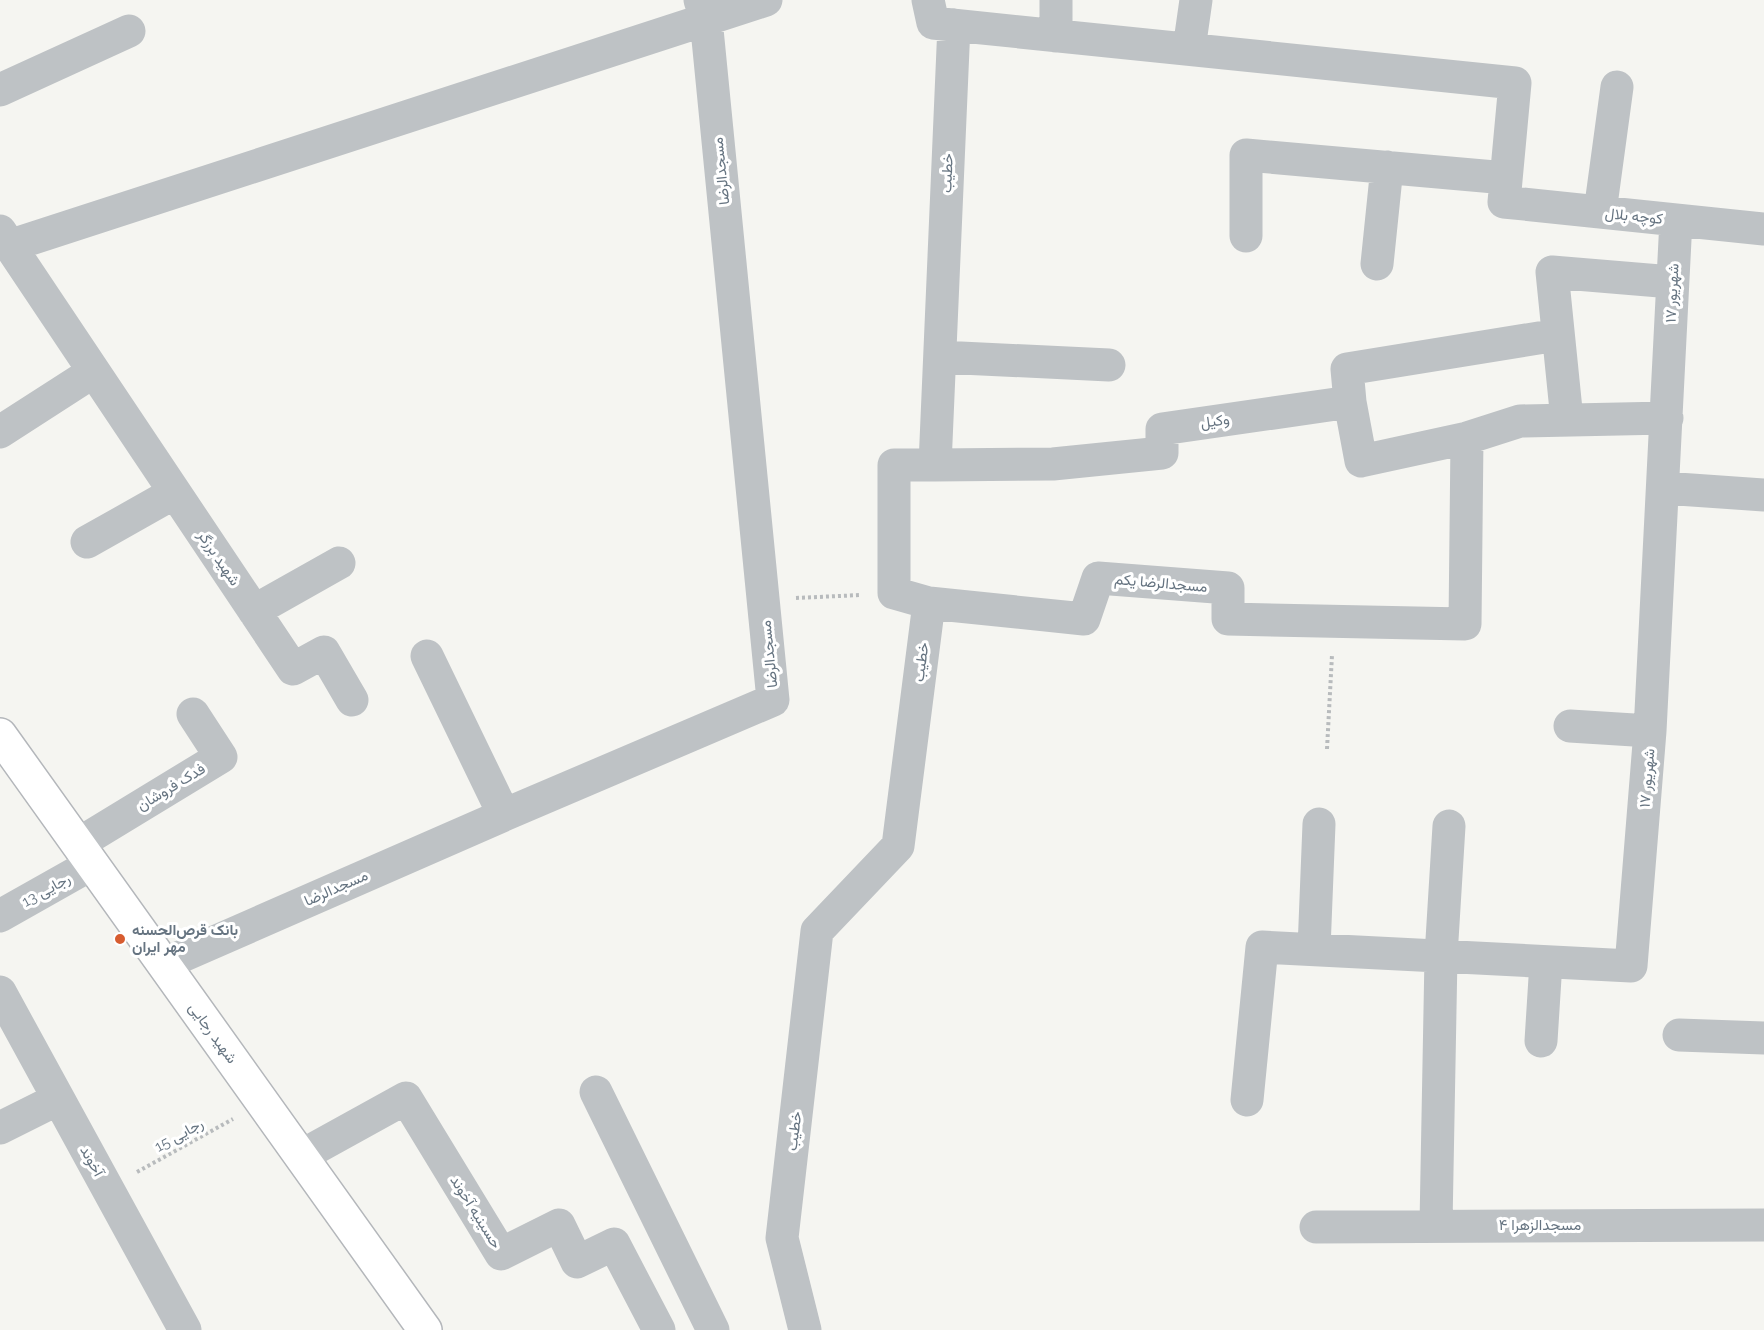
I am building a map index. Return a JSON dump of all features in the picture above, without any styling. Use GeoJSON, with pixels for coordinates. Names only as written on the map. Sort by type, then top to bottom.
{"type":"FeatureCollection","features":[{"type":"Feature","properties":{"kind":"main road","name":"شهید رجایی"},"geometry":{"type":"LineString","coordinates":[[1,738],[425,1330]]}},
{"type":"Feature","properties":{"kind":"street"},"geometry":{"type":"LineString","coordinates":[[5,238],[703,10],[766,0]]}},
{"type":"Feature","properties":{"kind":"street"},"geometry":{"type":"LineString","coordinates":[[928,0],[933,23],[1515,83],[1505,190]]}},
{"type":"Feature","properties":{"kind":"street"},"geometry":{"type":"LineString","coordinates":[[1056,0],[1056,36]]}},
{"type":"Feature","properties":{"kind":"street"},"geometry":{"type":"LineString","coordinates":[[1189,49],[1196,0]]}},
{"type":"Feature","properties":{"kind":"street","name":"مسجدالرضا"},"geometry":{"type":"LineString","coordinates":[[164,964],[773,700],[703,10]]}},
{"type":"Feature","properties":{"kind":"street","name":"خطیب"},"geometry":{"type":"LineString","coordinates":[[935,465],[954,25]]}},
{"type":"Feature","properties":{"kind":"street"},"geometry":{"type":"LineString","coordinates":[[0,90],[129,31]]}},
{"type":"Feature","properties":{"kind":"street"},"geometry":{"type":"LineString","coordinates":[[1600,212],[1617,87]]}},
{"type":"Feature","properties":{"kind":"street","name":"کوچه بلال"},"geometry":{"type":"LineString","coordinates":[[1246,236],[1246,155],[1387,167],[1505,190],[1600,212],[1764,229]]}},
{"type":"Feature","properties":{"kind":"street"},"geometry":{"type":"LineString","coordinates":[[1377,264],[1387,167]]}},
{"type":"Feature","properties":{"kind":"street","name":"۱۷ شهریور"},"geometry":{"type":"LineString","coordinates":[[1247,1100],[1262,947],[1632,966],[1650,731],[1676,220]]}},
{"type":"Feature","properties":{"kind":"street","name":"شهید برزگر"},"geometry":{"type":"LineString","coordinates":[[5,238],[293,669],[324,652],[352,699]]}},
{"type":"Feature","properties":{"kind":"street"},"geometry":{"type":"LineString","coordinates":[[1567,420],[1552,272],[1672,282]]}},
{"type":"Feature","properties":{"kind":"street"},"geometry":{"type":"LineString","coordinates":[[1557,335],[1347,369],[1350,402],[1361,461],[1467,438],[1520,421],[1667,418]]}},
{"type":"Feature","properties":{"kind":"street"},"geometry":{"type":"LineString","coordinates":[[940,357],[1109,365]]}},
{"type":"Feature","properties":{"kind":"street"},"geometry":{"type":"LineString","coordinates":[[0,432],[93,372]]}},
{"type":"Feature","properties":{"kind":"street","name":"وکیل"},"geometry":{"type":"LineString","coordinates":[[935,465],[1053,464],[1162,453],[1162,429],[1350,402]]}},
{"type":"Feature","properties":{"kind":"street","name":"مسجدالرضا یکم"},"geometry":{"type":"LineString","coordinates":[[929,603],[1084,619],[1098,578],[1228,588],[1228,619],[1465,624],[1467,438]]}},
{"type":"Feature","properties":{"kind":"street"},"geometry":{"type":"LineString","coordinates":[[929,603],[894,593],[894,465],[935,465]]}},
{"type":"Feature","properties":{"kind":"street"},"geometry":{"type":"LineString","coordinates":[[1663,488],[1764,495]]}},
{"type":"Feature","properties":{"kind":"street"},"geometry":{"type":"LineString","coordinates":[[87,542],[174,492]]}},
{"type":"Feature","properties":{"kind":"street"},"geometry":{"type":"LineString","coordinates":[[254,610],[339,563]]}},
{"type":"Feature","properties":{"kind":"street","name":"خطیب"},"geometry":{"type":"LineString","coordinates":[[806,1330],[782,1238],[817,931],[898,846],[929,603]]}},
{"type":"Feature","properties":{"kind":"street"},"geometry":{"type":"LineString","coordinates":[[427,656],[504,815]]}},
{"type":"Feature","properties":{"kind":"street","name":"فدک فروشان"},"geometry":{"type":"LineString","coordinates":[[85,854],[221,757],[193,714]]}},
{"type":"Feature","properties":{"kind":"street"},"geometry":{"type":"LineString","coordinates":[[1570,726],[1650,731]]}},
{"type":"Feature","properties":{"kind":"street"},"geometry":{"type":"LineString","coordinates":[[1314,949],[1319,824]]}},
{"type":"Feature","properties":{"kind":"street"},"geometry":{"type":"LineString","coordinates":[[1436,1225],[1441,956],[1449,826]]}},
{"type":"Feature","properties":{"kind":"street","name":"رجایی 13"},"geometry":{"type":"LineString","coordinates":[[0,916],[85,854]]}},
{"type":"Feature","properties":{"kind":"street"},"geometry":{"type":"LineString","coordinates":[[1541,1041],[1546,962]]}},
{"type":"Feature","properties":{"kind":"street","name":"آخوند"},"geometry":{"type":"LineString","coordinates":[[0,992],[185,1330]]}},
{"type":"Feature","properties":{"kind":"street"},"geometry":{"type":"LineString","coordinates":[[1679,1035],[1764,1038]]}},
{"type":"Feature","properties":{"kind":"street"},"geometry":{"type":"LineString","coordinates":[[596,1092],[708,1328]]}},
{"type":"Feature","properties":{"kind":"street"},"geometry":{"type":"LineString","coordinates":[[0,1128],[58,1098]]}},
{"type":"Feature","properties":{"kind":"street","name":"حسینیه آخوند"},"geometry":{"type":"LineString","coordinates":[[301,1156],[406,1098],[501,1254],[559,1225],[577,1262],[614,1244],[659,1330]]}},
{"type":"Feature","properties":{"kind":"street","name":"مسجدالزهرا ۴"},"geometry":{"type":"LineString","coordinates":[[1316,1227],[1764,1225]]}},
{"type":"Feature","properties":{"kind":"path"},"geometry":{"type":"LineString","coordinates":[[764,600],[894,593]]}},
{"type":"Feature","properties":{"kind":"path"},"geometry":{"type":"LineString","coordinates":[[1327,749],[1334,622]]}},
{"type":"Feature","properties":{"kind":"path","name":"رجایی 15"},"geometry":{"type":"LineString","coordinates":[[108,1189],[263,1102]]}},
{"type":"Feature","properties":{"kind":"place","name":"بانک قرص‌الحسنه مهر ایران"},"geometry":{"type":"Point","coordinates":[120,939]}}]}
